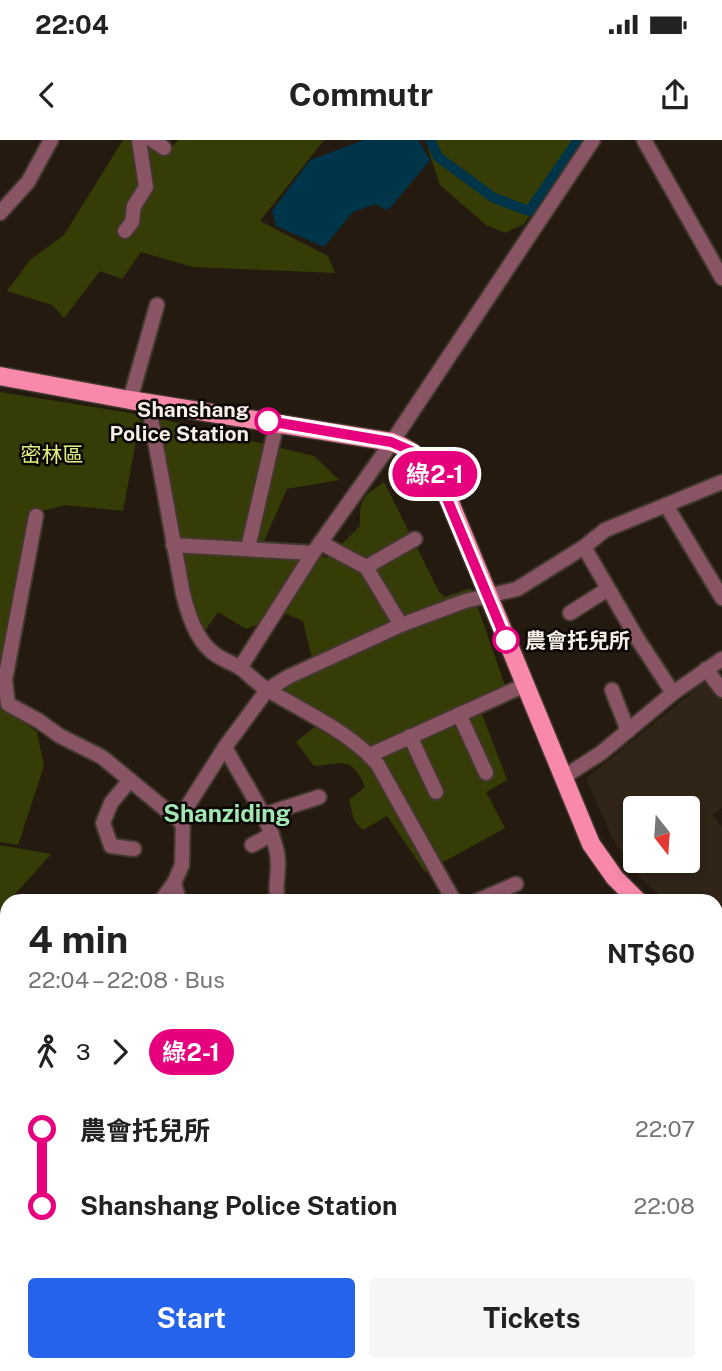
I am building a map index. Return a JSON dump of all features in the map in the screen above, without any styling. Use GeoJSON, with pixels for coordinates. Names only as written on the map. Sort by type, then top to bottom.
{"type":"FeatureCollection","features":[{"type":"Feature","properties":{"kind":"main road"},"geometry":{"type":"LineString","coordinates":[[0,376],[391,442],[414,452],[435,473],[447,495],[562,778],[596,851],[615,878],[631,894]]}},
{"type":"Feature","properties":{"kind":"street"},"geometry":{"type":"LineString","coordinates":[[0,213],[28,182],[51,140]]}},
{"type":"Feature","properties":{"kind":"street"},"geometry":{"type":"LineString","coordinates":[[125,231],[132,222],[134,206],[146,187],[139,140]]}},
{"type":"Feature","properties":{"kind":"street"},"geometry":{"type":"LineString","coordinates":[[240,668],[317,548],[593,140]]}},
{"type":"Feature","properties":{"kind":"street"},"geometry":{"type":"LineString","coordinates":[[644,140],[722,278]]}},
{"type":"Feature","properties":{"kind":"street"},"geometry":{"type":"LineString","coordinates":[[130,400],[157,305]]}},
{"type":"Feature","properties":{"kind":"street"},"geometry":{"type":"LineString","coordinates":[[148,402],[173,545],[188,613],[199,635],[211,652],[240,668],[267,690],[357,744],[370,755],[450,894]]}},
{"type":"Feature","properties":{"kind":"street"},"geometry":{"type":"LineString","coordinates":[[248,548],[277,422]]}},
{"type":"Feature","properties":{"kind":"street"},"geometry":{"type":"LineString","coordinates":[[166,894],[182,865],[183,813],[225,747],[267,690],[288,677],[401,625],[486,596],[517,589],[584,547],[605,530],[722,482]]}},
{"type":"Feature","properties":{"kind":"street"},"geometry":{"type":"LineString","coordinates":[[666,505],[722,598]]}},
{"type":"Feature","properties":{"kind":"street"},"geometry":{"type":"LineString","coordinates":[[36,516],[5,680],[8,704],[60,736],[102,757],[182,823]]}},
{"type":"Feature","properties":{"kind":"street"},"geometry":{"type":"LineString","coordinates":[[366,566],[415,539]]}},
{"type":"Feature","properties":{"kind":"street"},"geometry":{"type":"LineString","coordinates":[[173,545],[317,548],[366,566],[401,625]]}},
{"type":"Feature","properties":{"kind":"street"},"geometry":{"type":"LineString","coordinates":[[584,547],[673,693]]}},
{"type":"Feature","properties":{"kind":"street"},"geometry":{"type":"LineString","coordinates":[[570,613],[608,589]]}},
{"type":"Feature","properties":{"kind":"street"},"geometry":{"type":"LineString","coordinates":[[562,778],[601,753],[673,693],[722,659]]}},
{"type":"Feature","properties":{"kind":"street"},"geometry":{"type":"LineString","coordinates":[[706,669],[722,690]]}},
{"type":"Feature","properties":{"kind":"street"},"geometry":{"type":"LineString","coordinates":[[370,755],[525,684]]}},
{"type":"Feature","properties":{"kind":"street"},"geometry":{"type":"LineString","coordinates":[[612,690],[628,731]]}},
{"type":"Feature","properties":{"kind":"street"},"geometry":{"type":"LineString","coordinates":[[459,714],[486,773]]}},
{"type":"Feature","properties":{"kind":"street"},"geometry":{"type":"LineString","coordinates":[[410,736],[436,792]]}},
{"type":"Feature","properties":{"kind":"street"},"geometry":{"type":"LineString","coordinates":[[225,747],[272,834],[280,863],[276,894]]}},
{"type":"Feature","properties":{"kind":"street"},"geometry":{"type":"LineString","coordinates":[[130,780],[111,803],[103,823],[111,846],[134,849]]}},
{"type":"Feature","properties":{"kind":"street"},"geometry":{"type":"LineString","coordinates":[[263,815],[318,797]]}},
{"type":"Feature","properties":{"kind":"street"},"geometry":{"type":"LineString","coordinates":[[252,845],[272,834]]}},
{"type":"Feature","properties":{"kind":"street"},"geometry":{"type":"LineString","coordinates":[[174,883],[177,894]]}},
{"type":"Feature","properties":{"kind":"street"},"geometry":{"type":"LineString","coordinates":[[493,894],[516,884]]}},
{"type":"Feature","properties":{"kind":"shaded area"},"geometry":{"type":"Polygon","coordinates":[[[706,681],[722,701],[722,808],[713,815],[722,827],[722,894],[659,894],[637,873],[700,873],[700,796],[623,796],[623,854],[615,843],[586,779],[706,681]]]}},
{"type":"Feature","properties":{"kind":"green space"},"geometry":{"type":"Polygon","coordinates":[[[123,140],[146,140],[167,153],[178,140],[324,140],[260,221],[328,256],[335,273],[193,267],[141,252],[122,279],[100,271],[64,318],[52,305],[7,291],[30,260],[64,235],[123,140]]]}},
{"type":"Feature","properties":{"kind":"green space"},"geometry":{"type":"Polygon","coordinates":[[[435,140],[579,140],[524,224],[505,233],[486,225],[440,185],[428,149],[435,140]]]}},
{"type":"Feature","properties":{"kind":"green space","name":"密林區"},"geometry":{"type":"Polygon","coordinates":[[[0,392],[143,415],[123,511],[66,505],[34,513],[4,709],[37,732],[44,766],[18,845],[0,842],[0,392]]]}},
{"type":"Feature","properties":{"kind":"green space"},"geometry":{"type":"Polygon","coordinates":[[[157,418],[314,456],[339,480],[287,489],[264,541],[328,558],[360,526],[360,510],[364,499],[384,482],[439,592],[445,597],[471,588],[508,694],[479,706],[507,780],[486,792],[505,828],[425,872],[387,816],[363,830],[354,820],[349,800],[365,787],[356,770],[340,763],[314,766],[296,742],[317,725],[285,689],[315,671],[303,621],[287,614],[246,629],[218,612],[204,632],[186,585],[157,418]]]}},
{"type":"Feature","properties":{"kind":"green space"},"geometry":{"type":"Polygon","coordinates":[[[0,845],[51,854],[15,894],[0,894],[0,845]]]}},
{"type":"Feature","properties":{"kind":"water"},"geometry":{"type":"Polygon","coordinates":[[[364,140],[418,140],[430,160],[391,207],[385,210],[376,204],[353,212],[324,247],[276,226],[272,211],[310,160],[364,140]]]}},
{"type":"Feature","properties":{"kind":"waterway"},"geometry":{"type":"LineString","coordinates":[[430,140],[438,157],[494,198],[529,211],[578,140]]}},
{"type":"Feature","properties":{"kind":"bus line","name":"綠2-1"},"geometry":{"type":"LineString","coordinates":[[268,421],[391,442],[414,452],[426,462],[447,495],[506,640]]}},
{"type":"Feature","properties":{"kind":"place","name":"Shanshang Police Station"},"geometry":{"type":"Point","coordinates":[268,421]}},
{"type":"Feature","properties":{"kind":"place","name":"農會托兒所"},"geometry":{"type":"Point","coordinates":[506,640]}},
{"type":"Feature","properties":{"kind":"district","name":"Shanziding"},"geometry":{"type":"Point","coordinates":[227,813]}}]}
